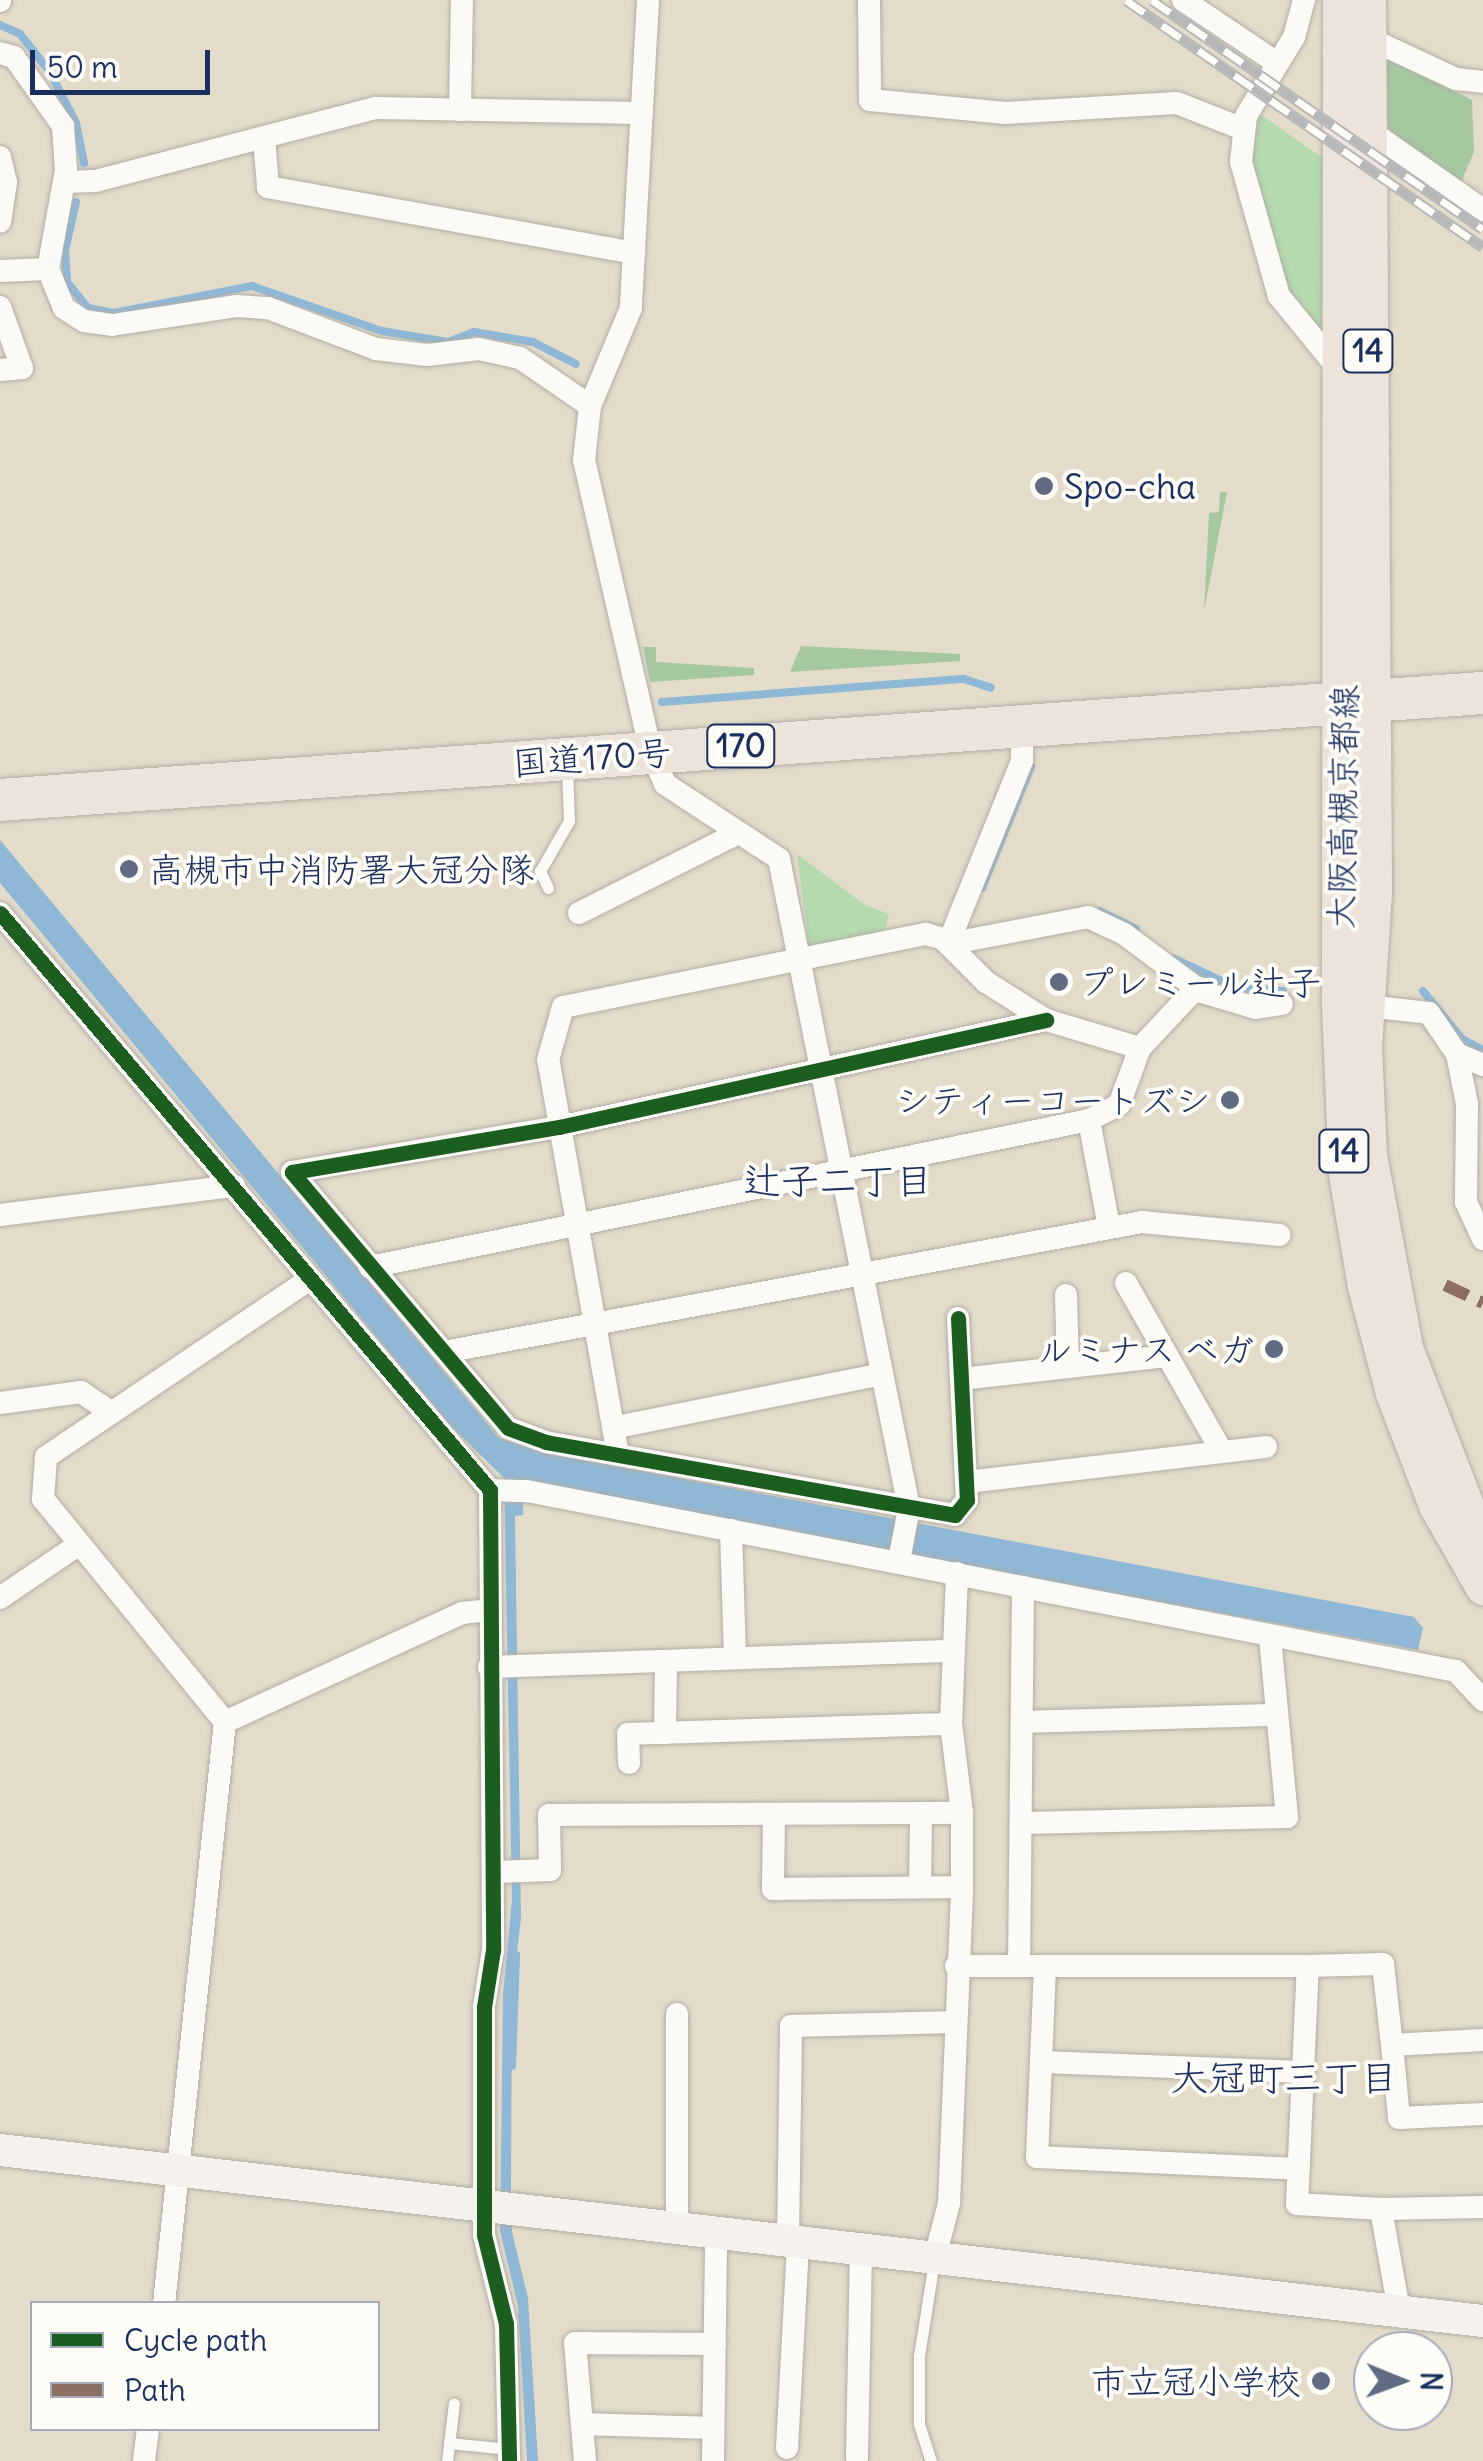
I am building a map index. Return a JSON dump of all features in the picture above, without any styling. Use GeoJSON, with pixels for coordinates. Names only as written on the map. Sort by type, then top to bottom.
{"type":"FeatureCollection","features":[{"type":"Feature","properties":{"kind":"highway","name":"国道170号"},"geometry":{"type":"LineString","coordinates":[[0,800],[1483,693]]}},
{"type":"Feature","properties":{"kind":"main road","name":"大阪高槻京都線"},"geometry":{"type":"LineString","coordinates":[[1340,0],[1341,372],[1359,703],[1367,1136],[1388,1280],[1430,1423],[1483,1547]]}},
{"type":"Feature","properties":{"kind":"main road","name":"大阪高槻京都線"},"geometry":{"type":"LineString","coordinates":[[1368,0],[1359,703],[1340,1090],[1354,1230],[1378,1343],[1414,1452],[1483,1587]]}},
{"type":"Feature","properties":{"kind":"street"},"geometry":{"type":"LineString","coordinates":[[460,110],[462,0]]}},
{"type":"Feature","properties":{"kind":"street"},"geometry":{"type":"LineString","coordinates":[[648,0],[631,308],[590,406],[584,460],[651,752],[665,784],[734,835],[779,860],[824,1068],[909,1513],[900,1558]]}},
{"type":"Feature","properties":{"kind":"street"},"geometry":{"type":"LineString","coordinates":[[870,0],[870,100],[1005,113],[1177,103],[1243,128]]}},
{"type":"Feature","properties":{"kind":"street"},"geometry":{"type":"LineString","coordinates":[[1182,0],[1277,63]]}},
{"type":"Feature","properties":{"kind":"street"},"geometry":{"type":"LineString","coordinates":[[1304,0],[1294,37],[1243,128],[1243,173],[1279,296],[1341,372]]}},
{"type":"Feature","properties":{"kind":"street"},"geometry":{"type":"LineString","coordinates":[[1368,38],[1456,79],[1483,82]]}},
{"type":"Feature","properties":{"kind":"street"},"geometry":{"type":"LineString","coordinates":[[0,52],[14,57],[63,126],[64,182],[48,269],[64,308],[84,322],[268,308],[376,348],[427,355],[480,349],[520,358],[590,406]]}},
{"type":"Feature","properties":{"kind":"street"},"geometry":{"type":"LineString","coordinates":[[64,182],[95,181],[376,108],[642,114]]}},
{"type":"Feature","properties":{"kind":"street"},"geometry":{"type":"LineString","coordinates":[[1366,128],[1483,210]]}},
{"type":"Feature","properties":{"kind":"street"},"geometry":{"type":"LineString","coordinates":[[264,138],[268,186],[634,253]]}},
{"type":"Feature","properties":{"kind":"street"},"geometry":{"type":"LineString","coordinates":[[0,157],[0,222]]}},
{"type":"Feature","properties":{"kind":"street"},"geometry":{"type":"LineString","coordinates":[[0,272],[48,269]]}},
{"type":"Feature","properties":{"kind":"street"},"geometry":{"type":"LineString","coordinates":[[0,306],[22,368],[0,370]]}},
{"type":"Feature","properties":{"kind":"street"},"geometry":{"type":"LineString","coordinates":[[948,944],[1022,761],[1023,726]]}},
{"type":"Feature","properties":{"kind":"street"},"geometry":{"type":"LineString","coordinates":[[579,914],[734,835]]}},
{"type":"Feature","properties":{"kind":"street"},"geometry":{"type":"LineString","coordinates":[[0,912],[310,1279],[496,1490],[488,1610],[504,1666],[493,1950],[484,2007],[506,2324],[509,2455]]}},
{"type":"Feature","properties":{"kind":"street"},"geometry":{"type":"LineString","coordinates":[[948,944],[1088,917],[1124,934],[1196,987],[1256,1008],[1282,1004]]}},
{"type":"Feature","properties":{"kind":"street"},"geometry":{"type":"LineString","coordinates":[[618,1454],[617,1426],[548,1060],[563,1007],[800,956],[926,934],[948,944],[986,982],[1046,1020],[1140,1048]]}},
{"type":"Feature","properties":{"kind":"street"},"geometry":{"type":"LineString","coordinates":[[370,1267],[1088,1120],[1119,1105],[1140,1048],[1196,987]]}},
{"type":"Feature","properties":{"kind":"street"},"geometry":{"type":"LineString","coordinates":[[1367,1006],[1430,1013],[1457,1054],[1468,1114],[1466,1202],[1483,1239]]}},
{"type":"Feature","properties":{"kind":"street"},"geometry":{"type":"LineString","coordinates":[[958,1318],[966,1482],[960,1513],[909,1513],[546,1442],[508,1428],[292,1172],[559,1126],[1046,1020]]}},
{"type":"Feature","properties":{"kind":"street"},"geometry":{"type":"LineString","coordinates":[[1457,1054],[1483,1065]]}},
{"type":"Feature","properties":{"kind":"street"},"geometry":{"type":"LineString","coordinates":[[1088,1120],[1109,1227]]}},
{"type":"Feature","properties":{"kind":"street"},"geometry":{"type":"LineString","coordinates":[[0,1215],[234,1186]]}},
{"type":"Feature","properties":{"kind":"street"},"geometry":{"type":"LineString","coordinates":[[444,1352],[597,1328],[863,1272],[1142,1222],[1279,1234]]}},
{"type":"Feature","properties":{"kind":"street"},"geometry":{"type":"LineString","coordinates":[[164,2301],[225,1722],[43,1499],[46,1457],[310,1279]]}},
{"type":"Feature","properties":{"kind":"street"},"geometry":{"type":"LineString","coordinates":[[1126,1284],[1222,1452]]}},
{"type":"Feature","properties":{"kind":"street"},"geometry":{"type":"LineString","coordinates":[[1066,1295],[1068,1367]]}},
{"type":"Feature","properties":{"kind":"street"},"geometry":{"type":"LineString","coordinates":[[961,1379],[1167,1356]]}},
{"type":"Feature","properties":{"kind":"street"},"geometry":{"type":"LineString","coordinates":[[617,1426],[882,1374]]}},
{"type":"Feature","properties":{"kind":"street"},"geometry":{"type":"LineString","coordinates":[[0,1402],[81,1392],[111,1412]]}},
{"type":"Feature","properties":{"kind":"street"},"geometry":{"type":"LineString","coordinates":[[966,1482],[1266,1447]]}},
{"type":"Feature","properties":{"kind":"street"},"geometry":{"type":"LineString","coordinates":[[496,1490],[527,1491],[900,1558],[1270,1638],[1456,1672],[1483,1700]]}},
{"type":"Feature","properties":{"kind":"street"},"geometry":{"type":"LineString","coordinates":[[731,1530],[734,1658]]}},
{"type":"Feature","properties":{"kind":"street"},"geometry":{"type":"LineString","coordinates":[[0,1598],[78,1545]]}},
{"type":"Feature","properties":{"kind":"street"},"geometry":{"type":"LineString","coordinates":[[934,2260],[949,2202],[962,1887],[962,1813],[951,1724],[957,1573]]}},
{"type":"Feature","properties":{"kind":"street"},"geometry":{"type":"LineString","coordinates":[[1019,1966],[1023,1587]]}},
{"type":"Feature","properties":{"kind":"street"},"geometry":{"type":"LineString","coordinates":[[225,1722],[462,1612],[488,1610]]}},
{"type":"Feature","properties":{"kind":"street"},"geometry":{"type":"LineString","coordinates":[[1023,1823],[1286,1817],[1270,1638]]}},
{"type":"Feature","properties":{"kind":"street"},"geometry":{"type":"LineString","coordinates":[[504,1666],[954,1651]]}},
{"type":"Feature","properties":{"kind":"street"},"geometry":{"type":"LineString","coordinates":[[666,1661],[666,1732]]}},
{"type":"Feature","properties":{"kind":"street"},"geometry":{"type":"LineString","coordinates":[[1022,1722],[1277,1715]]}},
{"type":"Feature","properties":{"kind":"street"},"geometry":{"type":"LineString","coordinates":[[629,1762],[628,1734],[951,1724]]}},
{"type":"Feature","properties":{"kind":"street"},"geometry":{"type":"LineString","coordinates":[[920,1813],[920,1887]]}},
{"type":"Feature","properties":{"kind":"street"},"geometry":{"type":"LineString","coordinates":[[494,1872],[550,1870],[549,1815],[962,1813]]}},
{"type":"Feature","properties":{"kind":"street"},"geometry":{"type":"LineString","coordinates":[[774,1816],[773,1889],[962,1887]]}},
{"type":"Feature","properties":{"kind":"street"},"geometry":{"type":"LineString","coordinates":[[956,1966],[1383,1964],[1399,2118],[1483,2114]]}},
{"type":"Feature","properties":{"kind":"street"},"geometry":{"type":"LineString","coordinates":[[1045,1966],[1036,2157],[1299,2168]]}},
{"type":"Feature","properties":{"kind":"street"},"geometry":{"type":"LineString","coordinates":[[1308,1966],[1298,2204],[1382,2209],[1483,2207]]}},
{"type":"Feature","properties":{"kind":"street"},"geometry":{"type":"LineString","coordinates":[[677,2014],[677,2230]]}},
{"type":"Feature","properties":{"kind":"street"},"geometry":{"type":"LineString","coordinates":[[787,2448],[793,2244],[791,2026],[956,2022]]}},
{"type":"Feature","properties":{"kind":"street"},"geometry":{"type":"LineString","coordinates":[[1392,2045],[1483,2040]]}},
{"type":"Feature","properties":{"kind":"street"},"geometry":{"type":"LineString","coordinates":[[1040,2062],[1304,2072]]}},
{"type":"Feature","properties":{"kind":"street"},"geometry":{"type":"LineString","coordinates":[[0,2150],[1400,2316],[1483,2322]]}},
{"type":"Feature","properties":{"kind":"street"},"geometry":{"type":"LineString","coordinates":[[1382,2209],[1400,2316]]}},
{"type":"Feature","properties":{"kind":"street"},"geometry":{"type":"LineString","coordinates":[[713,2461],[716,2235]]}},
{"type":"Feature","properties":{"kind":"street"},"geometry":{"type":"LineString","coordinates":[[857,2457],[860,2252]]}},
{"type":"Feature","properties":{"kind":"street"},"geometry":{"type":"LineString","coordinates":[[585,2461],[575,2343],[714,2344]]}},
{"type":"Feature","properties":{"kind":"street"},"geometry":{"type":"LineString","coordinates":[[582,2424],[713,2428]]}},
{"type":"Feature","properties":{"kind":"street"},"geometry":{"type":"LineString","coordinates":[[144,2461],[148,2431]]}},
{"type":"Feature","properties":{"kind":"lane"},"geometry":{"type":"LineString","coordinates":[[548,888],[540,871],[569,820],[567,758]]}},
{"type":"Feature","properties":{"kind":"lane"},"geometry":{"type":"LineString","coordinates":[[931,2461],[919,2424],[918,2356],[934,2260]]}},
{"type":"Feature","properties":{"kind":"lane"},"geometry":{"type":"LineString","coordinates":[[447,2461],[454,2404]]}},
{"type":"Feature","properties":{"kind":"lane"},"geometry":{"type":"LineString","coordinates":[[449,2443],[509,2455]]}},
{"type":"Feature","properties":{"kind":"green space"},"geometry":{"type":"Polygon","coordinates":[[[1384,57],[1472,100],[1474,152],[1459,187],[1394,136],[1383,118],[1384,57]]]}},
{"type":"Feature","properties":{"kind":"green space"},"geometry":{"type":"Polygon","coordinates":[[[1260,114],[1327,161],[1327,343],[1287,290],[1250,161],[1260,114]]]}},
{"type":"Feature","properties":{"kind":"green space"},"geometry":{"type":"Polygon","coordinates":[[[1220,492],[1227,492],[1204,611],[1209,513],[1219,512],[1220,492]]]}},
{"type":"Feature","properties":{"kind":"green space"},"geometry":{"type":"Polygon","coordinates":[[[801,646],[960,654],[960,661],[790,672],[801,646]]]}},
{"type":"Feature","properties":{"kind":"green space"},"geometry":{"type":"Polygon","coordinates":[[[643,647],[656,647],[656,662],[754,668],[754,675],[650,682],[643,647]]]}},
{"type":"Feature","properties":{"kind":"green space"},"geometry":{"type":"Polygon","coordinates":[[[797,854],[865,905],[889,914],[884,935],[809,945],[797,854]]]}},
{"type":"Feature","properties":{"kind":"water"},"geometry":{"type":"Polygon","coordinates":[[[0,840],[499,1438],[540,1452],[1414,1617],[1423,1628],[1418,1650],[524,1483],[523,1515],[515,1516],[521,1918],[512,1994],[511,2190],[512,2232],[528,2298],[538,2461],[527,2461],[518,2306],[500,2231],[503,1995],[512,1899],[504,1478],[449,1424],[0,883],[0,840]]]}},
{"type":"Feature","properties":{"kind":"waterway"},"geometry":{"type":"LineString","coordinates":[[0,25],[20,34],[50,72],[76,123],[84,163]]}},
{"type":"Feature","properties":{"kind":"waterway"},"geometry":{"type":"LineString","coordinates":[[76,202],[65,251],[67,282],[88,308],[114,313],[252,286],[382,331],[448,342],[474,332],[533,342],[576,364]]}},
{"type":"Feature","properties":{"kind":"waterway"},"geometry":{"type":"LineString","coordinates":[[662,702],[964,679],[991,688]]}},
{"type":"Feature","properties":{"kind":"waterway"},"geometry":{"type":"LineString","coordinates":[[982,888],[1031,767]]}},
{"type":"Feature","properties":{"kind":"waterway"},"geometry":{"type":"LineString","coordinates":[[1100,911],[1136,929]]}},
{"type":"Feature","properties":{"kind":"waterway"},"geometry":{"type":"LineString","coordinates":[[1175,959],[1237,988],[1283,991]]}},
{"type":"Feature","properties":{"kind":"waterway"},"geometry":{"type":"LineString","coordinates":[[1423,991],[1462,1039],[1483,1050]]}},
{"type":"Feature","properties":{"kind":"waterway"},"geometry":{"type":"LineString","coordinates":[[512,2066],[516,1955]]}},
{"type":"Feature","properties":{"kind":"railway"},"geometry":{"type":"LineString","coordinates":[[1126,0],[1483,247]]}},
{"type":"Feature","properties":{"kind":"railway"},"geometry":{"type":"LineString","coordinates":[[1152,0],[1483,229]]}},
{"type":"Feature","properties":{"kind":"marked path"},"geometry":{"type":"LineString","coordinates":[[1445,1285],[1483,1303]]}},
{"type":"Feature","properties":{"kind":"cycle path"},"geometry":{"type":"LineString","coordinates":[[0,913],[490,1490],[493,1950],[484,2007],[484,2235],[506,2324],[509,2461]]}},
{"type":"Feature","properties":{"kind":"cycle path"},"geometry":{"type":"LineString","coordinates":[[958,1318],[967,1500],[955,1515],[546,1442],[508,1428],[292,1172],[559,1127],[1046,1020]]}},
{"type":"Feature","properties":{"kind":"place","name":"Spo-cha"},"geometry":{"type":"Point","coordinates":[1044,486]}},
{"type":"Feature","properties":{"kind":"place","name":"高槻市中消防署大冠分隊"},"geometry":{"type":"Point","coordinates":[129,869]}},
{"type":"Feature","properties":{"kind":"place","name":"プレミール辻子"},"geometry":{"type":"Point","coordinates":[1059,982]}},
{"type":"Feature","properties":{"kind":"place","name":"シティーコートズシ"},"geometry":{"type":"Point","coordinates":[1230,1100]}},
{"type":"Feature","properties":{"kind":"place","name":"ルミナス ベガ"},"geometry":{"type":"Point","coordinates":[1274,1349]}},
{"type":"Feature","properties":{"kind":"place","name":"市立冠小学校"},"geometry":{"type":"Point","coordinates":[1321,2381]}},
{"type":"Feature","properties":{"kind":"district","name":"辻子二丁目"},"geometry":{"type":"Point","coordinates":[838,1181]}},
{"type":"Feature","properties":{"kind":"district","name":"大冠町三丁目"},"geometry":{"type":"Point","coordinates":[1284,2078]}}]}
